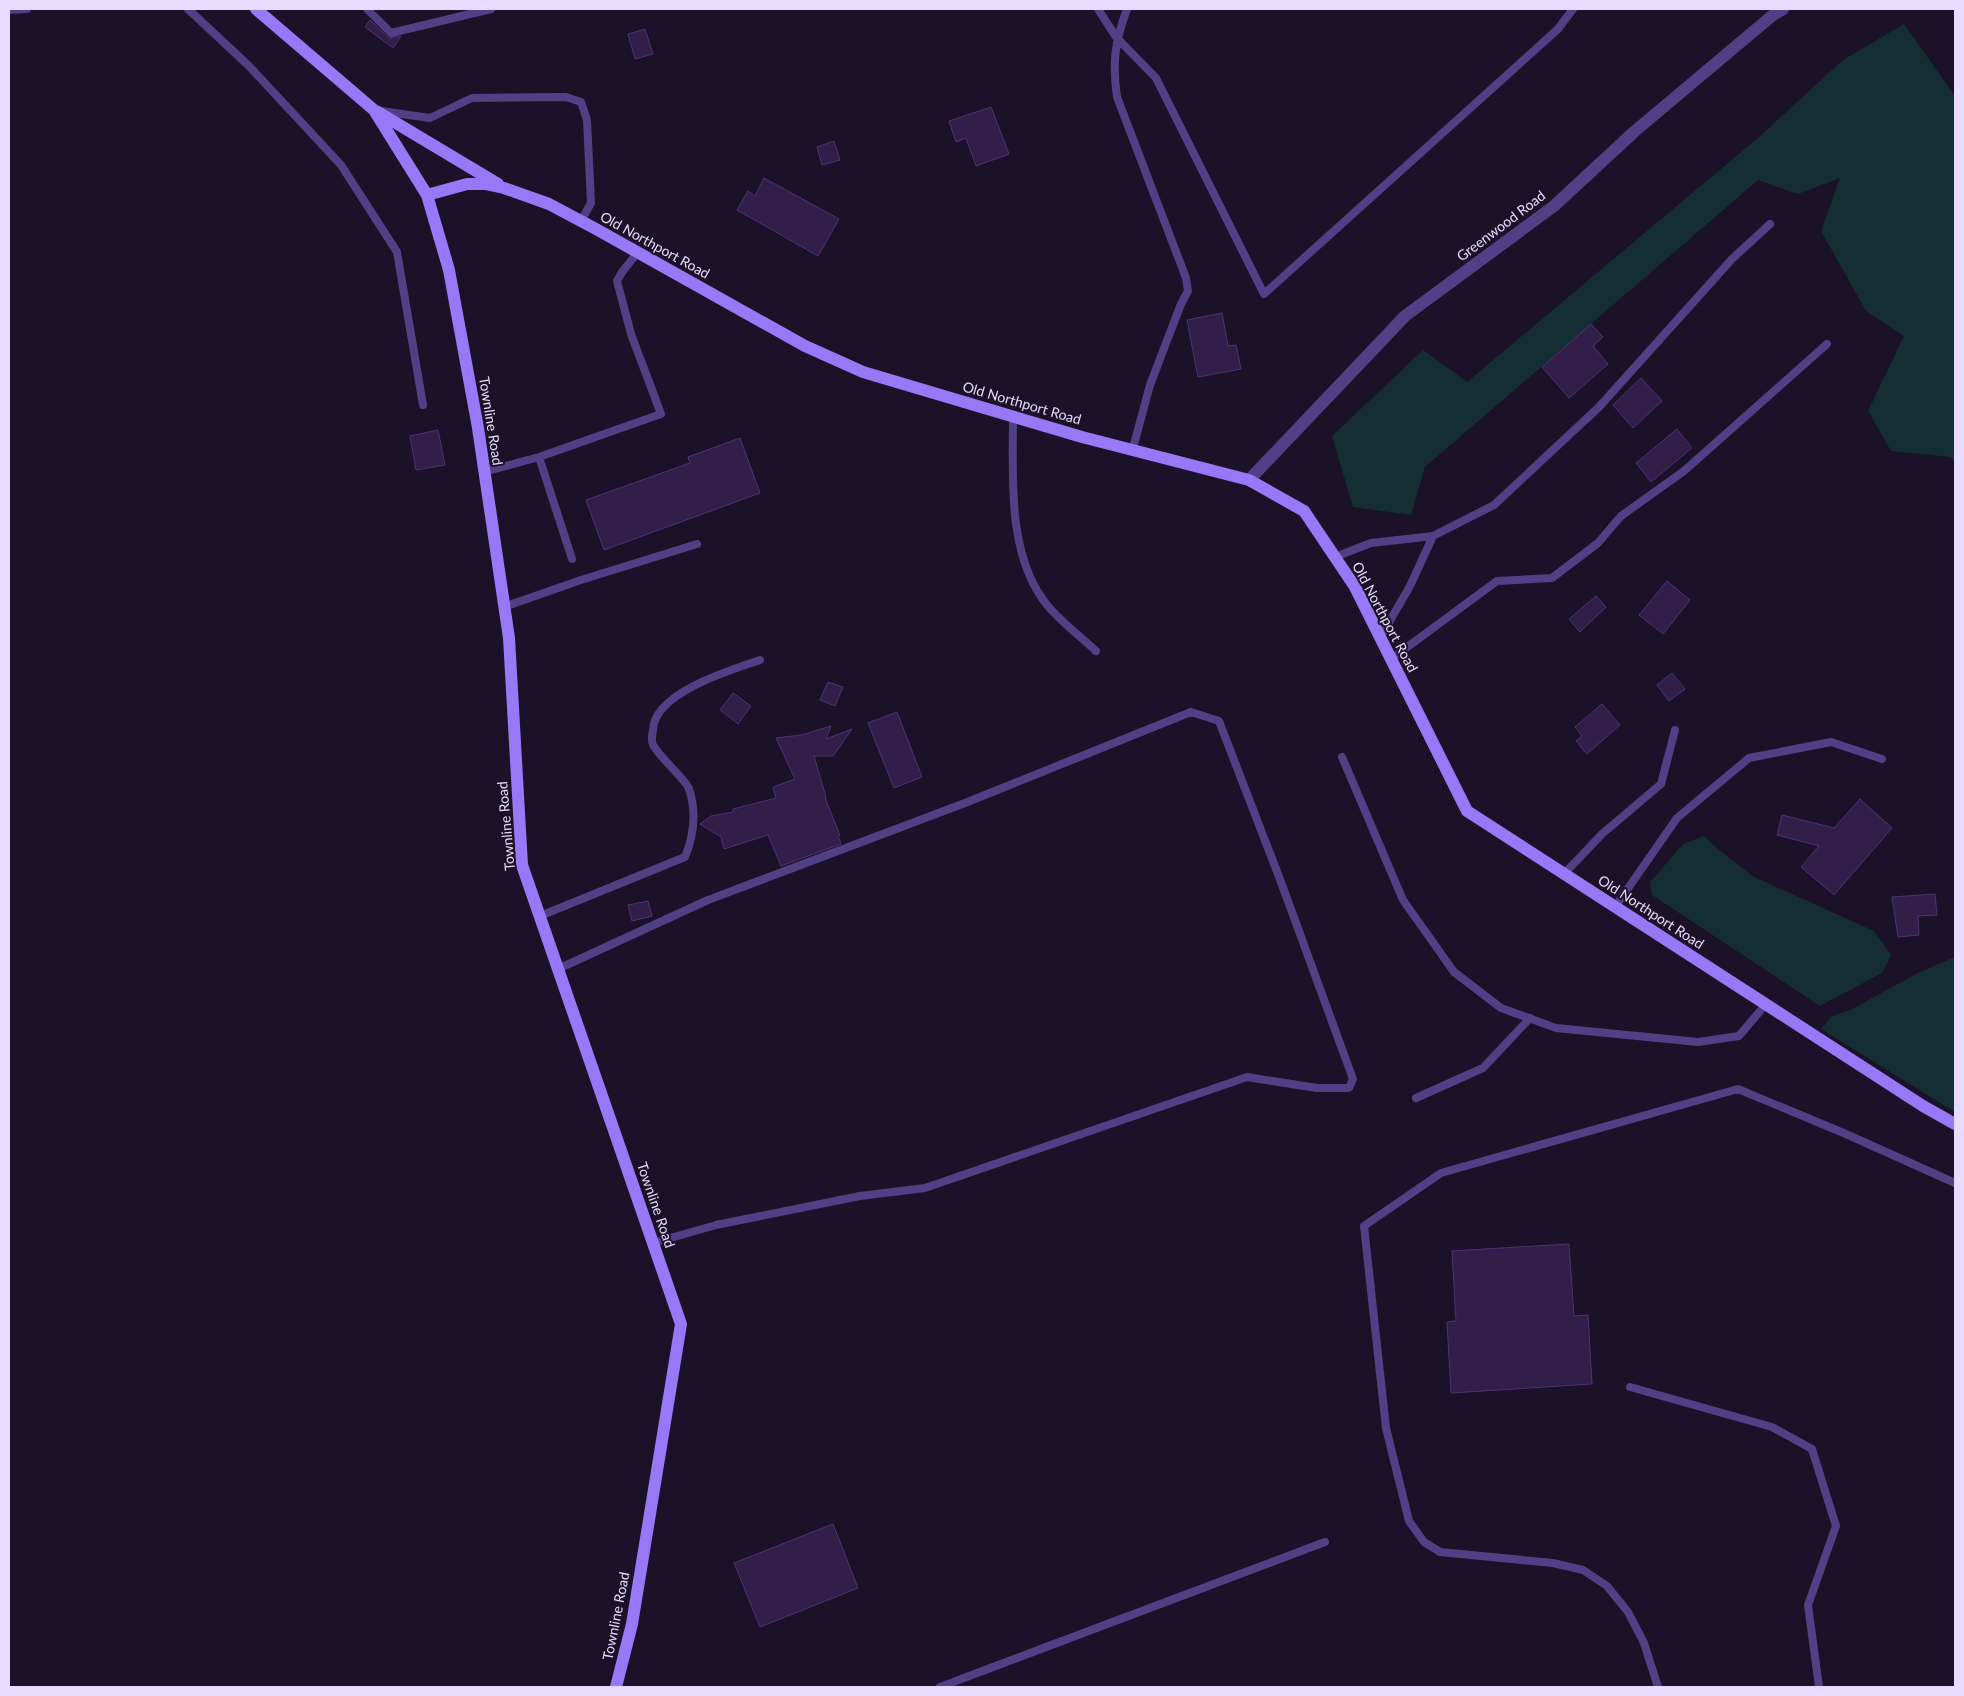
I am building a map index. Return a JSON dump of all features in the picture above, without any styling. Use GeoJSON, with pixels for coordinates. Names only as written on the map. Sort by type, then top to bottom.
{"type":"FeatureCollection","features":[{"type":"Feature","properties":{"kind":"main road","name":"Townline Road"},"geometry":{"type":"LineString","coordinates":[[256,9],[374,110],[427,195],[449,270],[484,472],[509,638],[522,865],[681,1324],[632,1624],[616,1687]]}},
{"type":"Feature","properties":{"kind":"main road","name":"Old Northport Road"},"geometry":{"type":"LineString","coordinates":[[374,110],[504,188]]}},
{"type":"Feature","properties":{"kind":"main road","name":"Old Northport Road"},"geometry":{"type":"LineString","coordinates":[[427,195],[467,184],[485,184],[504,188],[549,204],[806,346],[863,372],[1013,416],[1249,480],[1304,511],[1355,587],[1467,811],[1923,1106],[1955,1124]]}},
{"type":"Feature","properties":{"kind":"street","name":"Greenwood Road"},"geometry":{"type":"LineString","coordinates":[[1249,480],[1405,316],[1554,206],[1636,131],[1773,15],[1783,9]]}},
{"type":"Feature","properties":{"kind":"lane"},"geometry":{"type":"LineString","coordinates":[[9,10],[27,9]]}},
{"type":"Feature","properties":{"kind":"lane"},"geometry":{"type":"LineString","coordinates":[[188,9],[249,66],[341,165],[397,252],[423,405]]}},
{"type":"Feature","properties":{"kind":"lane"},"geometry":{"type":"LineString","coordinates":[[367,9],[391,33],[491,9]]}},
{"type":"Feature","properties":{"kind":"lane"},"geometry":{"type":"LineString","coordinates":[[1098,9],[1116,37],[1156,78],[1264,294],[1558,29],[1573,9]]}},
{"type":"Feature","properties":{"kind":"lane"},"geometry":{"type":"LineString","coordinates":[[1128,9],[1116,37],[1113,73],[1117,97],[1186,278],[1188,291],[1180,304],[1150,385],[1133,448]]}},
{"type":"Feature","properties":{"kind":"lane"},"geometry":{"type":"LineString","coordinates":[[374,110],[430,118],[472,98],[566,97],[580,102],[586,120],[591,203],[581,221]]}},
{"type":"Feature","properties":{"kind":"lane"},"geometry":{"type":"LineString","coordinates":[[1335,557],[1371,543],[1432,536],[1494,505],[1599,407],[1732,259],[1770,224]]}},
{"type":"Feature","properties":{"kind":"lane"},"geometry":{"type":"LineString","coordinates":[[484,472],[539,457],[661,414],[631,334],[618,290],[618,276],[638,252]]}},
{"type":"Feature","properties":{"kind":"lane"},"geometry":{"type":"LineString","coordinates":[[1391,659],[1497,581],[1552,578],[1598,543],[1621,516],[1684,471],[1827,344]]}},
{"type":"Feature","properties":{"kind":"lane"},"geometry":{"type":"LineString","coordinates":[[1013,416],[1013,498],[1023,563],[1044,602],[1096,651]]}},
{"type":"Feature","properties":{"kind":"lane"},"geometry":{"type":"LineString","coordinates":[[539,457],[572,558]]}},
{"type":"Feature","properties":{"kind":"lane"},"geometry":{"type":"LineString","coordinates":[[1380,638],[1410,586],[1432,536]]}},
{"type":"Feature","properties":{"kind":"lane"},"geometry":{"type":"LineString","coordinates":[[504,607],[581,580],[697,544]]}},
{"type":"Feature","properties":{"kind":"lane"},"geometry":{"type":"LineString","coordinates":[[540,916],[685,857],[691,841],[694,816],[689,787],[664,763],[652,743],[653,722],[663,708],[684,691],[720,673],[760,660]]}},
{"type":"Feature","properties":{"kind":"lane"},"geometry":{"type":"LineString","coordinates":[[558,969],[708,900],[965,803],[1191,712],[1219,721],[1281,882],[1353,1079],[1349,1088],[1317,1088],[1247,1077],[925,1188],[860,1196],[725,1223],[653,1242]]}},
{"type":"Feature","properties":{"kind":"lane"},"geometry":{"type":"LineString","coordinates":[[1564,874],[1602,834],[1661,784],[1674,730]]}},
{"type":"Feature","properties":{"kind":"lane"},"geometry":{"type":"LineString","coordinates":[[1615,907],[1677,818],[1749,758],[1831,742],[1882,759]]}},
{"type":"Feature","properties":{"kind":"lane"},"geometry":{"type":"LineString","coordinates":[[1342,757],[1403,900],[1454,972],[1501,1008],[1556,1028],[1698,1042],[1739,1036],[1766,1004]]}},
{"type":"Feature","properties":{"kind":"lane"},"geometry":{"type":"LineString","coordinates":[[1416,1098],[1483,1068],[1530,1018]]}},
{"type":"Feature","properties":{"kind":"lane"},"geometry":{"type":"LineString","coordinates":[[1658,1687],[1644,1642],[1628,1612],[1607,1586],[1591,1575],[1583,1570],[1553,1563],[1440,1552],[1424,1542],[1409,1521],[1386,1428],[1364,1226],[1441,1173],[1738,1090],[1846,1134],[1955,1183]]}},
{"type":"Feature","properties":{"kind":"lane"},"geometry":{"type":"LineString","coordinates":[[1630,1387],[1772,1426],[1812,1449],[1836,1526],[1808,1604],[1819,1687]]}},
{"type":"Feature","properties":{"kind":"lane"},"geometry":{"type":"LineString","coordinates":[[940,1687],[1325,1542]]}},
{"type":"Feature","properties":{"kind":"green space"},"geometry":{"type":"Polygon","coordinates":[[[1904,24],[1955,96],[1955,463],[1951,457],[1891,451],[1868,411],[1904,336],[1866,311],[1821,231],[1840,178],[1798,194],[1758,180],[1425,467],[1411,515],[1353,507],[1332,436],[1423,350],[1467,382],[1759,137],[1843,60],[1904,24]]]}},
{"type":"Feature","properties":{"kind":"green space"},"geometry":{"type":"Polygon","coordinates":[[[1704,836],[1754,877],[1874,931],[1891,955],[1882,973],[1820,1006],[1652,895],[1650,882],[1683,844],[1704,836]]]}},
{"type":"Feature","properties":{"kind":"green space"},"geometry":{"type":"Polygon","coordinates":[[[1955,957],[1955,1112],[1821,1029],[1831,1017],[1852,1009],[1916,974],[1955,957]]]}},
{"type":"Feature","properties":{"kind":"building"},"geometry":{"type":"Polygon","coordinates":[[[370,20],[389,38],[401,36],[393,48],[365,27],[370,20]]]}},
{"type":"Feature","properties":{"kind":"building"},"geometry":{"type":"Polygon","coordinates":[[[645,29],[653,54],[635,59],[628,34],[645,29]]]}},
{"type":"Feature","properties":{"kind":"building"},"geometry":{"type":"Polygon","coordinates":[[[991,107],[1009,154],[976,166],[966,138],[956,142],[949,121],[991,107]]]}},
{"type":"Feature","properties":{"kind":"building"},"geometry":{"type":"Polygon","coordinates":[[[834,141],[840,160],[822,165],[817,147],[834,141]]]}},
{"type":"Feature","properties":{"kind":"building"},"geometry":{"type":"Polygon","coordinates":[[[764,178],[839,219],[818,256],[737,210],[748,191],[755,196],[764,178]]]}},
{"type":"Feature","properties":{"kind":"building"},"geometry":{"type":"Polygon","coordinates":[[[1222,313],[1228,346],[1236,345],[1241,369],[1198,377],[1187,320],[1222,313]]]}},
{"type":"Feature","properties":{"kind":"building"},"geometry":{"type":"Polygon","coordinates":[[[1591,324],[1603,337],[1593,346],[1608,364],[1569,398],[1542,367],[1591,324]]]}},
{"type":"Feature","properties":{"kind":"building"},"geometry":{"type":"Polygon","coordinates":[[[1641,378],[1662,401],[1633,428],[1613,405],[1641,378]]]}},
{"type":"Feature","properties":{"kind":"building"},"geometry":{"type":"Polygon","coordinates":[[[1677,429],[1692,448],[1651,482],[1636,463],[1677,429]]]}},
{"type":"Feature","properties":{"kind":"building"},"geometry":{"type":"Polygon","coordinates":[[[438,430],[445,465],[416,470],[410,436],[438,430]]]}},
{"type":"Feature","properties":{"kind":"building"},"geometry":{"type":"Polygon","coordinates":[[[740,438],[760,493],[604,550],[586,500],[690,463],[688,457],[740,438]]]}},
{"type":"Feature","properties":{"kind":"building"},"geometry":{"type":"Polygon","coordinates":[[[1667,581],[1690,600],[1663,634],[1639,615],[1667,581]]]}},
{"type":"Feature","properties":{"kind":"building"},"geometry":{"type":"Polygon","coordinates":[[[1596,596],[1606,607],[1580,632],[1569,619],[1596,596]]]}},
{"type":"Feature","properties":{"kind":"building"},"geometry":{"type":"Polygon","coordinates":[[[1672,673],[1685,689],[1669,701],[1657,685],[1672,673]]]}},
{"type":"Feature","properties":{"kind":"building"},"geometry":{"type":"Polygon","coordinates":[[[828,682],[843,687],[835,706],[820,700],[828,682]]]}},
{"type":"Feature","properties":{"kind":"building"},"geometry":{"type":"Polygon","coordinates":[[[733,693],[751,706],[738,724],[720,710],[733,693]]]}},
{"type":"Feature","properties":{"kind":"building"},"geometry":{"type":"Polygon","coordinates":[[[1602,704],[1620,725],[1587,754],[1576,741],[1582,736],[1575,727],[1602,704]]]}},
{"type":"Feature","properties":{"kind":"building"},"geometry":{"type":"Polygon","coordinates":[[[897,712],[922,777],[894,788],[868,723],[897,712]]]}},
{"type":"Feature","properties":{"kind":"building"},"geometry":{"type":"Polygon","coordinates":[[[831,726],[826,739],[852,729],[833,756],[814,756],[825,798],[840,835],[838,836],[841,844],[781,866],[768,835],[724,849],[721,837],[700,824],[711,816],[733,812],[733,809],[776,798],[773,787],[795,779],[776,738],[801,735],[831,726]]]}},
{"type":"Feature","properties":{"kind":"building"},"geometry":{"type":"Polygon","coordinates":[[[1860,799],[1892,828],[1834,895],[1801,867],[1819,846],[1777,835],[1782,815],[1834,828],[1860,799]]]}},
{"type":"Feature","properties":{"kind":"building"},"geometry":{"type":"Polygon","coordinates":[[[1935,894],[1937,915],[1918,916],[1919,935],[1898,937],[1892,897],[1935,894]]]}},
{"type":"Feature","properties":{"kind":"building"},"geometry":{"type":"Polygon","coordinates":[[[648,901],[652,916],[632,921],[628,905],[648,901]]]}},
{"type":"Feature","properties":{"kind":"building"},"geometry":{"type":"Polygon","coordinates":[[[1569,1244],[1574,1316],[1588,1315],[1592,1384],[1451,1393],[1447,1322],[1456,1321],[1452,1251],[1569,1244]]]}},
{"type":"Feature","properties":{"kind":"building"},"geometry":{"type":"Polygon","coordinates":[[[833,1524],[858,1588],[760,1627],[734,1563],[833,1524]]]}}]}
